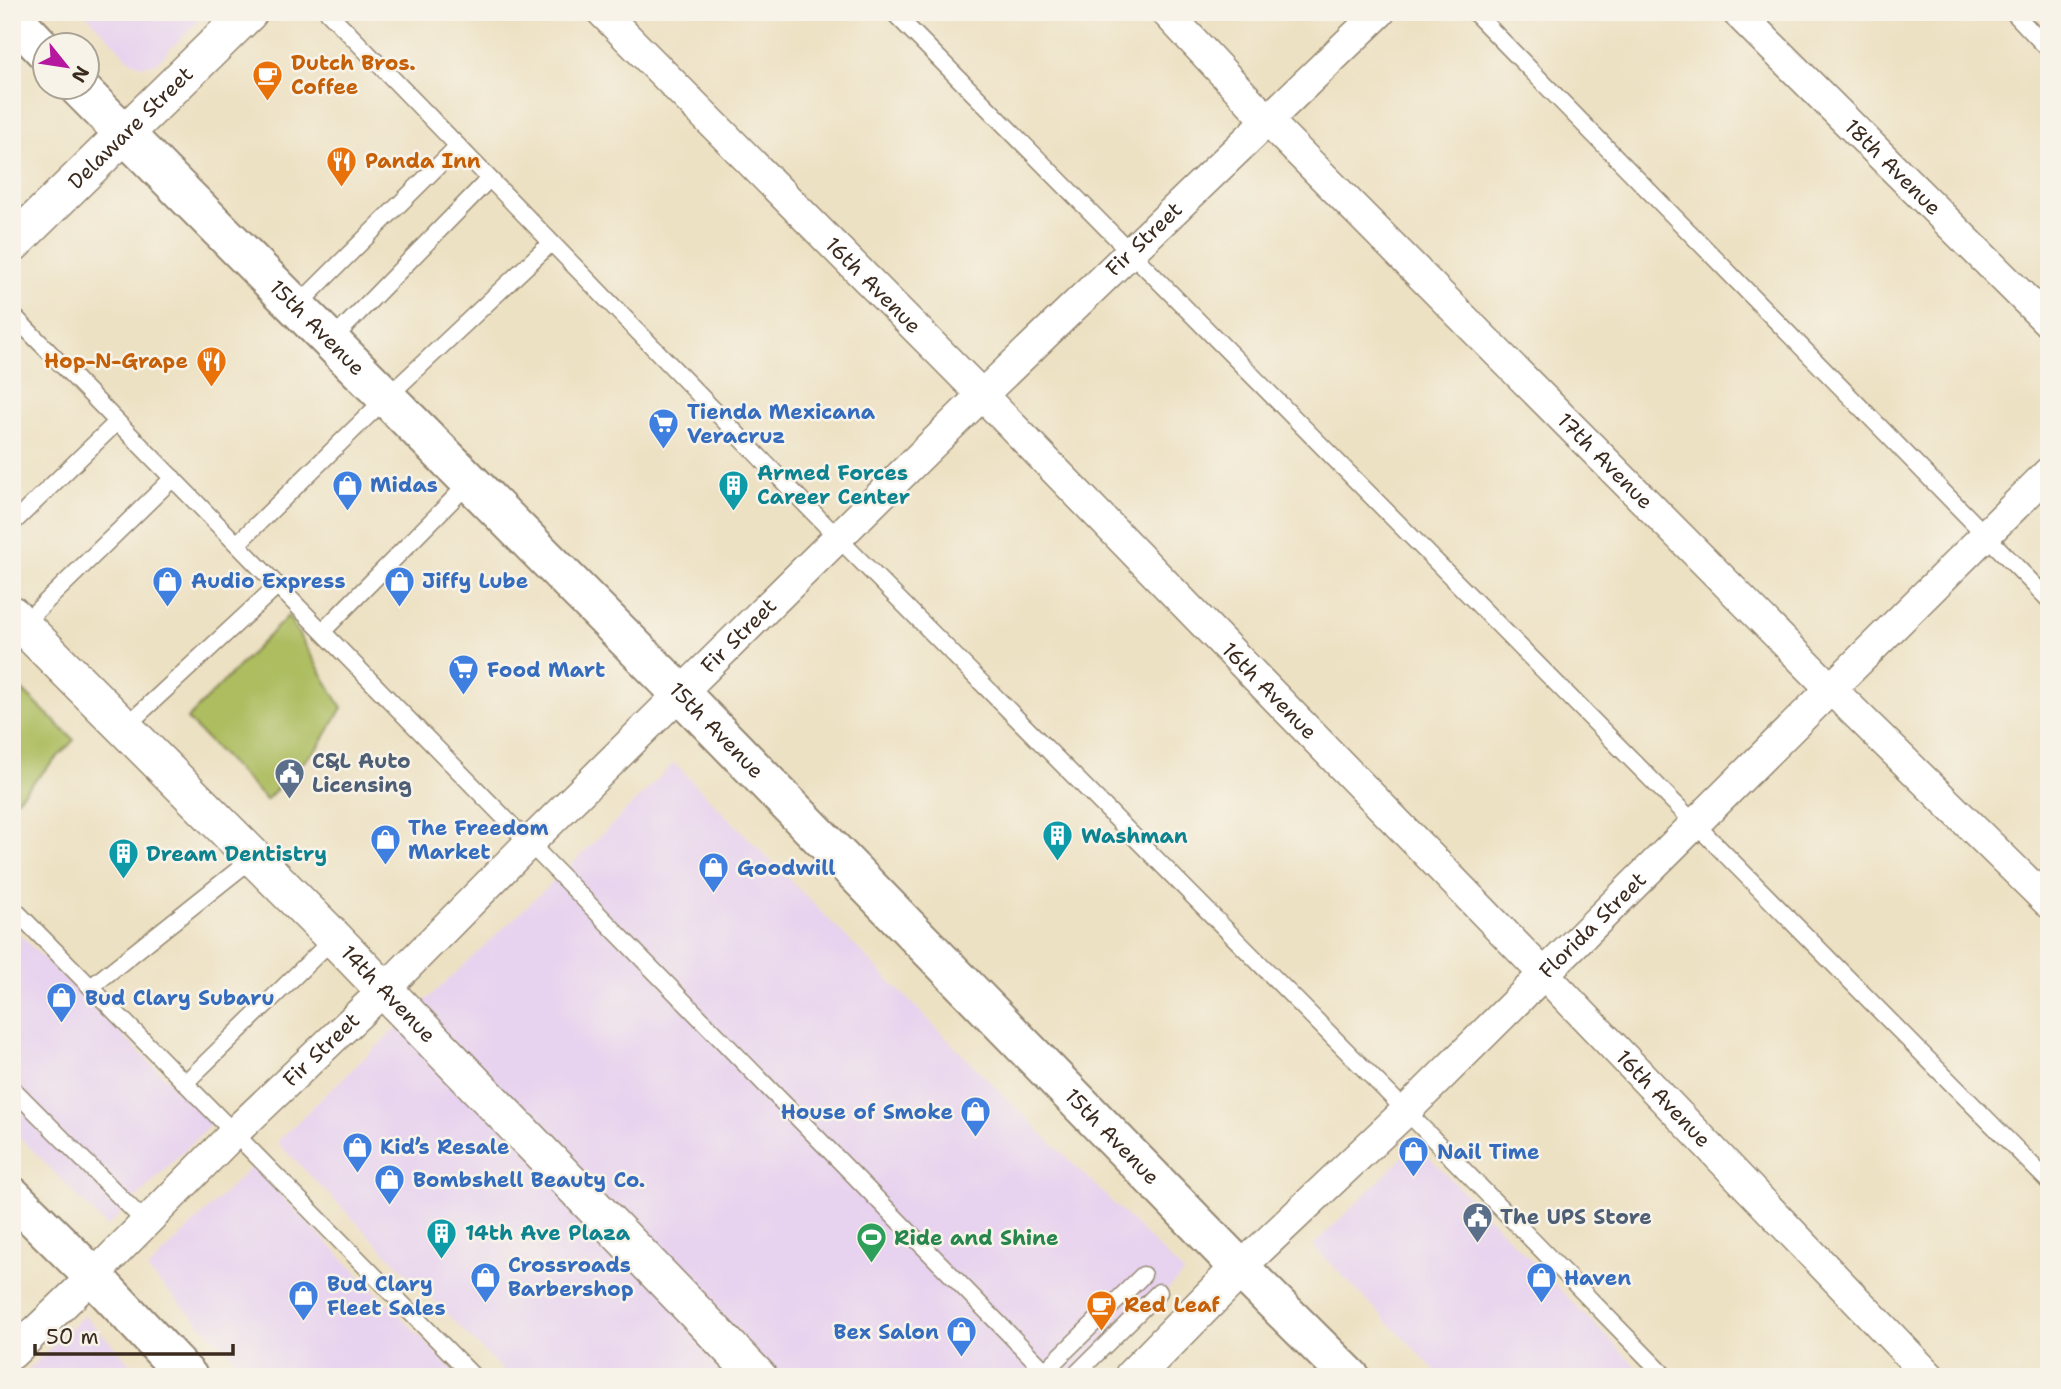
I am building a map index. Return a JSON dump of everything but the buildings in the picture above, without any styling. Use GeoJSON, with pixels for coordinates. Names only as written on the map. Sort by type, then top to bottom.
{"type":"FeatureCollection","features":[{"type":"Feature","properties":{"kind":"main road"},"geometry":{"type":"LineString","coordinates":[[12,16],[32,37]]}},
{"type":"Feature","properties":{"kind":"main road","name":"15th Avenue"},"geometry":{"type":"LineString","coordinates":[[92,102],[681,694],[1240,1268],[1338,1373]]}},
{"type":"Feature","properties":{"kind":"main road"},"geometry":{"type":"LineString","coordinates":[[12,1196],[93,1276],[188,1377]]}},
{"type":"Feature","properties":{"kind":"street","name":"Delaware Street"},"geometry":{"type":"LineString","coordinates":[[12,244],[249,12]]}},
{"type":"Feature","properties":{"kind":"street","name":"16th Avenue"},"geometry":{"type":"LineString","coordinates":[[602,12],[982,394],[1930,1377]]}},
{"type":"Feature","properties":{"kind":"street","name":"17th Avenue"},"geometry":{"type":"LineString","coordinates":[[1166,12],[1268,121],[1830,688],[2049,903]]}},
{"type":"Feature","properties":{"kind":"street","name":"Fir Street"},"geometry":{"type":"LineString","coordinates":[[12,1354],[234,1133],[384,990],[982,394],[1380,12]]}},
{"type":"Feature","properties":{"kind":"street","name":"18th Avenue"},"geometry":{"type":"LineString","coordinates":[[1737,12],[2049,323]]}},
{"type":"Feature","properties":{"kind":"street","name":"Florida Street"},"geometry":{"type":"LineString","coordinates":[[1133,1377],[1240,1268],[1406,1111],[2049,472]]}},
{"type":"Feature","properties":{"kind":"street","name":"14th Avenue"},"geometry":{"type":"LineString","coordinates":[[17,620],[384,990],[758,1377]]}},
{"type":"Feature","properties":{"kind":"lane"},"geometry":{"type":"LineString","coordinates":[[328,12],[838,538],[1406,1111],[1665,1377]]}},
{"type":"Feature","properties":{"kind":"lane"},"geometry":{"type":"LineString","coordinates":[[893,12],[2049,1182]]}},
{"type":"Feature","properties":{"kind":"lane"},"geometry":{"type":"LineString","coordinates":[[1474,12],[2049,600]]}},
{"type":"Feature","properties":{"kind":"lane"},"geometry":{"type":"LineString","coordinates":[[2012,12],[2049,50]]}},
{"type":"Feature","properties":{"kind":"lane"},"geometry":{"type":"LineString","coordinates":[[296,307],[458,146]]}},
{"type":"Feature","properties":{"kind":"lane"},"geometry":{"type":"LineString","coordinates":[[330,342],[489,179]]}},
{"type":"Feature","properties":{"kind":"lane"},"geometry":{"type":"LineString","coordinates":[[237,544],[386,398],[551,243]]}},
{"type":"Feature","properties":{"kind":"lane"},"geometry":{"type":"LineString","coordinates":[[12,314],[1048,1374],[1143,1275]]}},
{"type":"Feature","properties":{"kind":"lane"},"geometry":{"type":"LineString","coordinates":[[12,524],[117,422]]}},
{"type":"Feature","properties":{"kind":"lane"},"geometry":{"type":"LineString","coordinates":[[17,620],[173,478]]}},
{"type":"Feature","properties":{"kind":"lane"},"geometry":{"type":"LineString","coordinates":[[323,631],[470,482]]}},
{"type":"Feature","properties":{"kind":"lane"},"geometry":{"type":"LineString","coordinates":[[124,728],[278,585]]}},
{"type":"Feature","properties":{"kind":"lane"},"geometry":{"type":"LineString","coordinates":[[91,987],[253,858]]}},
{"type":"Feature","properties":{"kind":"lane"},"geometry":{"type":"LineString","coordinates":[[12,907],[474,1377]]}},
{"type":"Feature","properties":{"kind":"lane"},"geometry":{"type":"LineString","coordinates":[[185,1083],[334,939]]}},
{"type":"Feature","properties":{"kind":"lane"},"geometry":{"type":"LineString","coordinates":[[12,1088],[146,1223]]}},
{"type":"Feature","properties":{"kind":"lane"},"geometry":{"type":"LineString","coordinates":[[1073,1377],[1159,1292]]}},
{"type":"Feature","properties":{"kind":"shaded area"},"geometry":{"type":"Polygon","coordinates":[[[84,12],[207,12],[156,63],[143,66],[130,60],[84,12]]]}},
{"type":"Feature","properties":{"kind":"shaded area"},"geometry":{"type":"Polygon","coordinates":[[[674,763],[971,1063],[1184,1273],[1080,1377],[509,1377],[277,1142],[576,860],[674,763]]]}},
{"type":"Feature","properties":{"kind":"shaded area","name":"Bud Clary Subaru"},"geometry":{"type":"Polygon","coordinates":[[[12,927],[212,1123],[107,1227],[12,1129],[12,927]]]}},
{"type":"Feature","properties":{"kind":"shaded area"},"geometry":{"type":"Polygon","coordinates":[[[1416,1144],[1647,1377],[1442,1377],[1313,1246],[1416,1144]]]}},
{"type":"Feature","properties":{"kind":"shaded area","name":"Bud Clary Fleet Sales"},"geometry":{"type":"Polygon","coordinates":[[[252,1166],[460,1377],[253,1377],[147,1270],[252,1166]]]}},
{"type":"Feature","properties":{"kind":"shaded area"},"geometry":{"type":"Polygon","coordinates":[[[84,1315],[144,1377],[21,1377],[84,1315]]]}},
{"type":"Feature","properties":{"kind":"green space"},"geometry":{"type":"Polygon","coordinates":[[[288,616],[342,708],[319,746],[266,800],[187,719],[288,616]]]}},
{"type":"Feature","properties":{"kind":"green space"},"geometry":{"type":"Polygon","coordinates":[[[12,680],[74,740],[12,804],[12,680]]]}},
{"type":"Feature","properties":{"kind":"place","name":"Dutch Bros. Coffee"},"geometry":{"type":"Point","coordinates":[268,102]}},
{"type":"Feature","properties":{"kind":"place","name":"Panda Inn"},"geometry":{"type":"Point","coordinates":[342,188]}},
{"type":"Feature","properties":{"kind":"place","name":"Hop-N-Grape"},"geometry":{"type":"Point","coordinates":[211,388]}},
{"type":"Feature","properties":{"kind":"place","name":"Tienda Mexicana Veracruz"},"geometry":{"type":"Point","coordinates":[664,451]}},
{"type":"Feature","properties":{"kind":"place","name":"Midas"},"geometry":{"type":"Point","coordinates":[347,512]}},
{"type":"Feature","properties":{"kind":"place","name":"Armed Forces Career Center"},"geometry":{"type":"Point","coordinates":[734,512]}},
{"type":"Feature","properties":{"kind":"place","name":"Audio Express"},"geometry":{"type":"Point","coordinates":[168,608]}},
{"type":"Feature","properties":{"kind":"place","name":"Jiffy Lube"},"geometry":{"type":"Point","coordinates":[399,608]}},
{"type":"Feature","properties":{"kind":"place","name":"Food Mart"},"geometry":{"type":"Point","coordinates":[464,697]}},
{"type":"Feature","properties":{"kind":"place","name":"C&L Auto Licensing"},"geometry":{"type":"Point","coordinates":[289,800]}},
{"type":"Feature","properties":{"kind":"place","name":"Washman"},"geometry":{"type":"Point","coordinates":[1058,863]}},
{"type":"Feature","properties":{"kind":"place","name":"The Freedom Market"},"geometry":{"type":"Point","coordinates":[385,867]}},
{"type":"Feature","properties":{"kind":"place","name":"Dream Dentistry"},"geometry":{"type":"Point","coordinates":[123,881]}},
{"type":"Feature","properties":{"kind":"place","name":"Goodwill"},"geometry":{"type":"Point","coordinates":[714,895]}},
{"type":"Feature","properties":{"kind":"place","name":"Bud Clary Subaru"},"geometry":{"type":"Point","coordinates":[62,1025]}},
{"type":"Feature","properties":{"kind":"place","name":"House of Smoke"},"geometry":{"type":"Point","coordinates":[976,1139]}},
{"type":"Feature","properties":{"kind":"place","name":"Kid’s Resale"},"geometry":{"type":"Point","coordinates":[357,1174]}},
{"type":"Feature","properties":{"kind":"place","name":"Nail Time"},"geometry":{"type":"Point","coordinates":[1414,1179]}},
{"type":"Feature","properties":{"kind":"place","name":"Bombshell Beauty Co."},"geometry":{"type":"Point","coordinates":[390,1207]}},
{"type":"Feature","properties":{"kind":"place","name":"The UPS Store"},"geometry":{"type":"Point","coordinates":[1477,1244]}},
{"type":"Feature","properties":{"kind":"place","name":"14th Ave Plaza"},"geometry":{"type":"Point","coordinates":[442,1260]}},
{"type":"Feature","properties":{"kind":"place","name":"Ride and Shine"},"geometry":{"type":"Point","coordinates":[871,1265]}},
{"type":"Feature","properties":{"kind":"place","name":"Crossroads Barbershop"},"geometry":{"type":"Point","coordinates":[485,1304]}},
{"type":"Feature","properties":{"kind":"place","name":"Haven"},"geometry":{"type":"Point","coordinates":[1541,1305]}},
{"type":"Feature","properties":{"kind":"place","name":"Bud Clary Fleet Sales"},"geometry":{"type":"Point","coordinates":[304,1323]}},
{"type":"Feature","properties":{"kind":"place","name":"Red Leaf"},"geometry":{"type":"Point","coordinates":[1101,1332]}},
{"type":"Feature","properties":{"kind":"place","name":"Bex Salon"},"geometry":{"type":"Point","coordinates":[962,1359]}}]}
